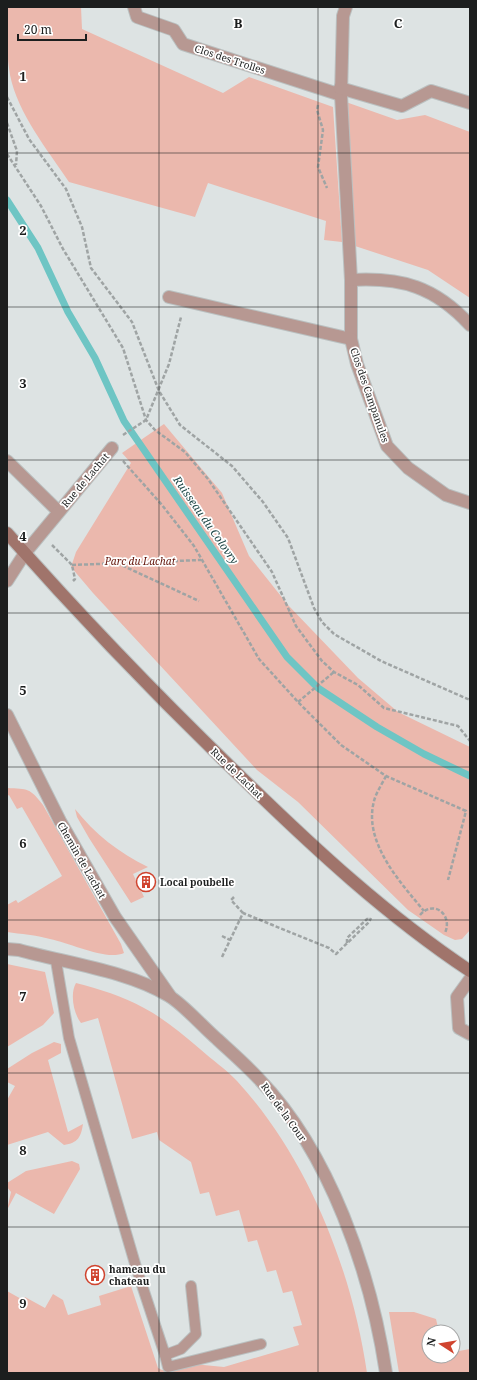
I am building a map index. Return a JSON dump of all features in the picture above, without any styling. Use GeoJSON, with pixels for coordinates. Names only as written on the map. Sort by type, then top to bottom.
{"type":"FeatureCollection","features":[{"type":"Feature","properties":{"kind":"main road","name":"Rue de Lachat"},"geometry":{"type":"LineString","coordinates":[[7,533],[174,712],[310,843],[351,881],[399,920],[431,945],[470,971]]}},
{"type":"Feature","properties":{"kind":"street","name":"Clos des Trolles"},"geometry":{"type":"LineString","coordinates":[[134,7],[137,17],[174,30],[183,44],[341,92],[402,106],[431,91],[470,104]]}},
{"type":"Feature","properties":{"kind":"street"},"geometry":{"type":"LineString","coordinates":[[346,7],[342,16],[341,92],[350,280],[377,278],[399,281],[430,292],[455,308],[470,325]]}},
{"type":"Feature","properties":{"kind":"street","name":"Clos des Campanules"},"geometry":{"type":"LineString","coordinates":[[350,280],[351,339],[357,364],[387,446],[408,468],[446,495],[470,503]]}},
{"type":"Feature","properties":{"kind":"street","name":"Clos des Campanules"},"geometry":{"type":"LineString","coordinates":[[169,297],[351,339]]}},
{"type":"Feature","properties":{"kind":"street","name":"Rue de Lachat"},"geometry":{"type":"LineString","coordinates":[[25,553],[58,511],[112,448]]}},
{"type":"Feature","properties":{"kind":"street","name":"Rue de Lachat"},"geometry":{"type":"LineString","coordinates":[[7,461],[58,511]]}},
{"type":"Feature","properties":{"kind":"street"},"geometry":{"type":"LineString","coordinates":[[7,581],[25,553]]}},
{"type":"Feature","properties":{"kind":"street","name":"Chemin de Lachat"},"geometry":{"type":"LineString","coordinates":[[7,715],[60,821],[115,917],[170,997]]}},
{"type":"Feature","properties":{"kind":"street","name":"Rue de la Cour"},"geometry":{"type":"LineString","coordinates":[[7,949],[19,950],[130,978],[170,997],[259,1079],[291,1119],[313,1155],[333,1193],[368,1287],[380,1332],[386,1373]]}},
{"type":"Feature","properties":{"kind":"street"},"geometry":{"type":"LineString","coordinates":[[470,979],[457,997],[459,1028],[470,1034]]}},
{"type":"Feature","properties":{"kind":"lane"},"geometry":{"type":"LineString","coordinates":[[56,960],[69,1038],[136,1267],[168,1367],[261,1344]]}},
{"type":"Feature","properties":{"kind":"lane"},"geometry":{"type":"LineString","coordinates":[[165,1355],[181,1349],[196,1334],[191,1286]]}},
{"type":"Feature","properties":{"kind":"path"},"geometry":{"type":"LineString","coordinates":[[7,97],[30,139],[66,190],[82,227],[91,268],[132,322],[159,391],[180,425],[232,466],[264,502],[288,538],[314,608],[322,622],[334,634],[381,661],[470,700]]}},
{"type":"Feature","properties":{"kind":"path"},"geometry":{"type":"LineString","coordinates":[[7,123],[17,151],[16,166]]}},
{"type":"Feature","properties":{"kind":"path"},"geometry":{"type":"LineString","coordinates":[[7,154],[41,206],[62,249],[123,348],[146,420],[154,430],[185,452],[208,479],[272,572],[296,626],[322,661],[334,672],[358,685],[384,708],[458,726],[470,741]]}},
{"type":"Feature","properties":{"kind":"path"},"geometry":{"type":"LineString","coordinates":[[124,435],[146,420],[169,364],[185,301]]}},
{"type":"Feature","properties":{"kind":"path"},"geometry":{"type":"LineString","coordinates":[[112,448],[162,505],[194,546],[259,659],[298,702],[341,745],[386,776],[466,811],[448,880]]}},
{"type":"Feature","properties":{"kind":"path"},"geometry":{"type":"LineString","coordinates":[[41,534],[72,564],[201,560]]}},
{"type":"Feature","properties":{"kind":"path"},"geometry":{"type":"LineString","coordinates":[[116,563],[199,601]]}},
{"type":"Feature","properties":{"kind":"path"},"geometry":{"type":"LineString","coordinates":[[298,702],[334,672]]}},
{"type":"Feature","properties":{"kind":"path"},"geometry":{"type":"LineString","coordinates":[[386,776],[374,800],[372,825],[379,848],[410,894],[424,911]]}},
{"type":"Feature","properties":{"kind":"path"},"geometry":{"type":"LineString","coordinates":[[234,897],[231,900],[243,912],[329,948],[336,954],[368,920]]}},
{"type":"Feature","properties":{"kind":"path"},"geometry":{"type":"LineString","coordinates":[[420,916],[424,911],[431,908],[439,910],[446,916],[448,926],[444,935]]}},
{"type":"Feature","properties":{"kind":"path"},"geometry":{"type":"LineString","coordinates":[[222,957],[243,912]]}},
{"type":"Feature","properties":{"kind":"path"},"geometry":{"type":"LineString","coordinates":[[222,936],[230,940]]}},
{"type":"Feature","properties":{"kind":"green space"},"geometry":{"type":"Polygon","coordinates":[[[7,7],[81,7],[82,29],[223,93],[249,77],[333,107],[342,242],[324,240],[326,221],[208,183],[195,217],[69,182],[34,131],[26,117],[14,89],[10,75],[8,58],[7,7]]]}},
{"type":"Feature","properties":{"kind":"green space"},"geometry":{"type":"Polygon","coordinates":[[[343,101],[397,120],[425,115],[470,132],[470,298],[428,270],[355,246],[343,101]]]}},
{"type":"Feature","properties":{"kind":"green space","name":"Parc du Lachat"},"geometry":{"type":"Polygon","coordinates":[[[164,424],[222,493],[249,556],[288,605],[358,678],[398,712],[470,747],[470,930],[462,939],[455,940],[444,935],[408,910],[298,802],[257,770],[93,593],[71,567],[76,552],[131,463],[122,453],[164,424]]]}},
{"type":"Feature","properties":{"kind":"green space"},"geometry":{"type":"Polygon","coordinates":[[[7,788],[28,790],[35,795],[43,805],[121,944],[124,953],[108,955],[45,938],[7,932],[7,905],[16,900],[18,903],[62,876],[22,807],[17,809],[9,795],[7,796],[7,788]]]}},
{"type":"Feature","properties":{"kind":"green space"},"geometry":{"type":"Polygon","coordinates":[[[75,809],[99,835],[127,856],[148,867],[133,874],[144,897],[131,903],[89,838],[77,817],[75,809]]]}},
{"type":"Feature","properties":{"kind":"green space"},"geometry":{"type":"Polygon","coordinates":[[[7,964],[45,972],[54,1013],[43,1025],[7,1047],[7,964]]]}},
{"type":"Feature","properties":{"kind":"green space"},"geometry":{"type":"Polygon","coordinates":[[[76,983],[119,996],[152,1012],[180,1032],[228,1072],[262,1111],[285,1145],[305,1180],[323,1217],[338,1256],[350,1295],[360,1334],[367,1373],[7,1373],[7,1291],[23,1300],[25,1297],[45,1308],[53,1294],[63,1300],[68,1315],[101,1305],[99,1296],[131,1286],[158,1368],[162,1370],[193,1364],[224,1367],[299,1345],[293,1327],[302,1325],[292,1291],[283,1293],[276,1270],[267,1272],[257,1240],[248,1242],[239,1210],[216,1216],[209,1192],[200,1194],[191,1162],[159,1140],[157,1132],[132,1139],[98,1018],[81,1023],[74,1009],[73,992],[76,983]]]}},
{"type":"Feature","properties":{"kind":"green space"},"geometry":{"type":"Polygon","coordinates":[[[54,1042],[61,1044],[61,1053],[48,1060],[68,1132],[83,1124],[80,1136],[73,1143],[64,1145],[48,1132],[7,1145],[7,1100],[15,1086],[7,1082],[7,1069],[32,1053],[54,1042]]]}},
{"type":"Feature","properties":{"kind":"green space"},"geometry":{"type":"Polygon","coordinates":[[[72,1161],[79,1164],[80,1169],[54,1214],[16,1193],[7,1210],[11,1192],[7,1187],[7,1183],[26,1171],[72,1161]]]}},
{"type":"Feature","properties":{"kind":"green space"},"geometry":{"type":"Polygon","coordinates":[[[389,1312],[414,1312],[436,1319],[437,1324],[421,1324],[421,1364],[461,1364],[461,1351],[470,1349],[470,1373],[399,1373],[389,1312]]]}},
{"type":"Feature","properties":{"kind":"waterway","name":"Ruisseau du Colovry"},"geometry":{"type":"LineString","coordinates":[[7,200],[38,248],[68,312],[95,358],[124,421],[287,657],[318,688],[377,727],[424,754],[470,776]]}},
{"type":"Feature","properties":{"kind":"place","name":"Local poubelle"},"geometry":{"type":"Point","coordinates":[146,882]}},
{"type":"Feature","properties":{"kind":"place","name":"hameau du chateau"},"geometry":{"type":"Point","coordinates":[95,1275]}}]}
